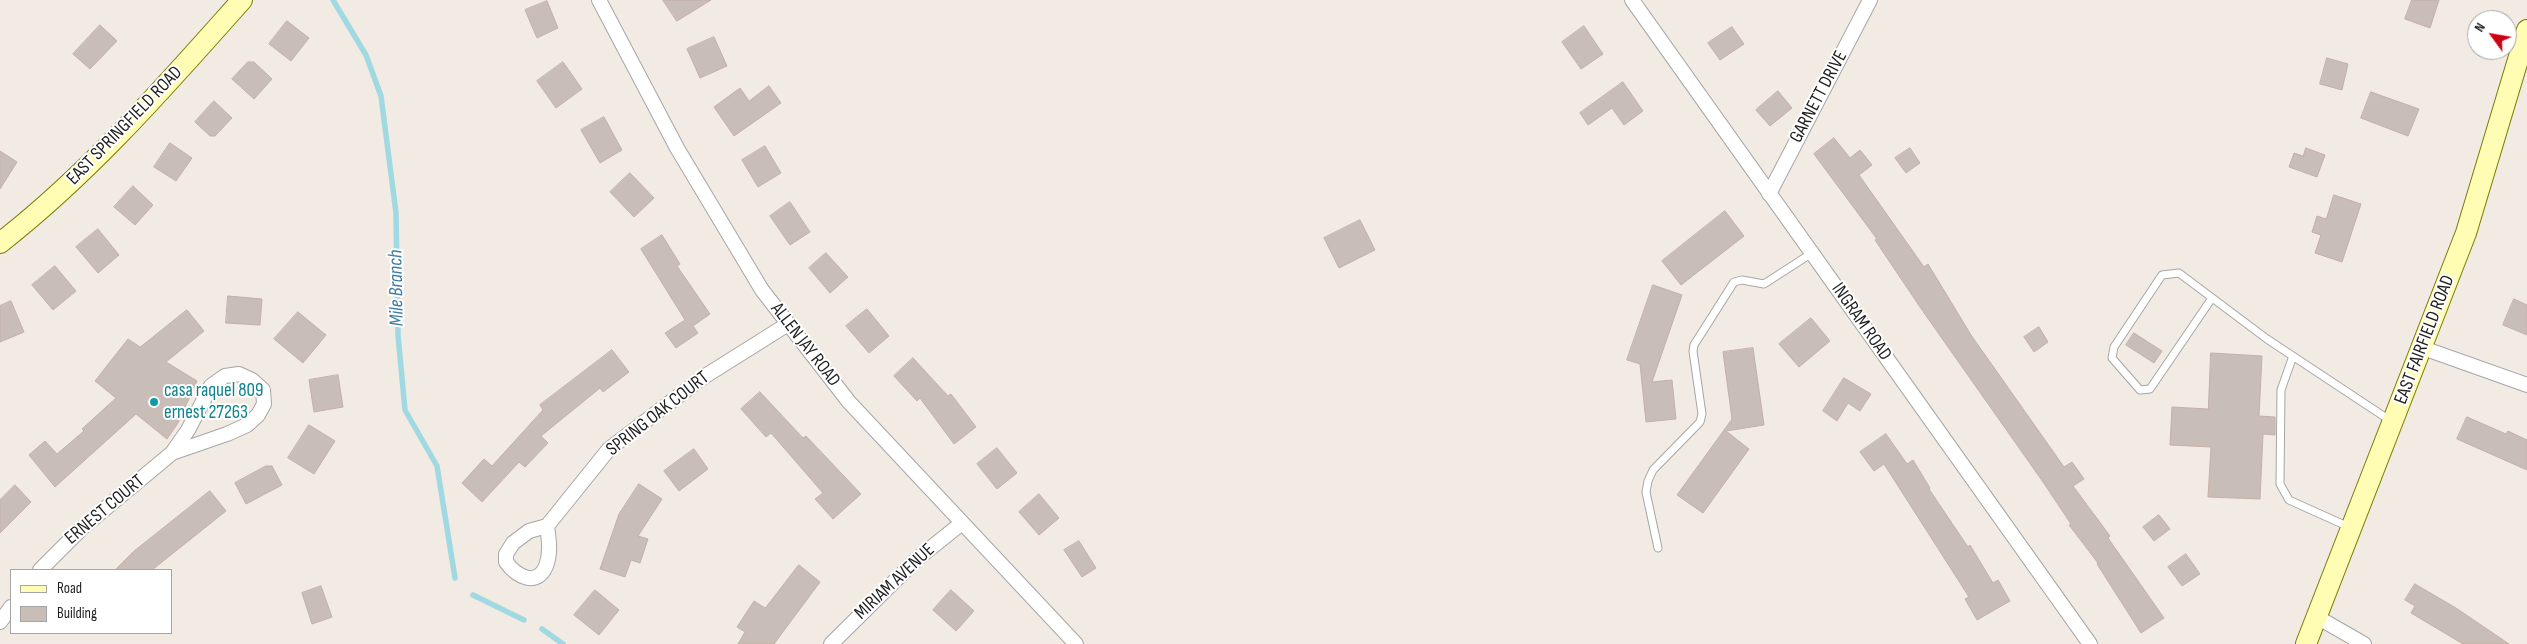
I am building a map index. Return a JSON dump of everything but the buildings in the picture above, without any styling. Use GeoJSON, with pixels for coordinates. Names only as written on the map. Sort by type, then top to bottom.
{"type":"FeatureCollection","features":[{"type":"Feature","properties":{"kind":"main road","name":"EAST SPRINGFIELD ROAD"},"geometry":{"type":"LineString","coordinates":[[0,242],[71,183],[144,109],[242,0]]}},
{"type":"Feature","properties":{"kind":"main road","name":"EAST FAIRFIELD ROAD"},"geometry":{"type":"LineString","coordinates":[[2306,644],[2423,348],[2466,233],[2527,30]]}},
{"type":"Feature","properties":{"kind":"street","name":"ALLEN JAY ROAD"},"geometry":{"type":"LineString","coordinates":[[599,0],[677,148],[762,290],[849,402],[1076,644]]}},
{"type":"Feature","properties":{"kind":"street","name":"INGRAM ROAD"},"geometry":{"type":"LineString","coordinates":[[1632,0],[2090,644]]}},
{"type":"Feature","properties":{"kind":"street","name":"GARNETT DRIVE"},"geometry":{"type":"LineString","coordinates":[[1769,194],[1870,0]]}},
{"type":"Feature","properties":{"kind":"street","name":"SPRING OAK COURT"},"geometry":{"type":"LineString","coordinates":[[547,526],[609,449],[702,378],[788,324]]}},
{"type":"Feature","properties":{"kind":"street"},"geometry":{"type":"LineString","coordinates":[[2423,348],[2527,385]]}},
{"type":"Feature","properties":{"kind":"street","name":"ERNEST COURT"},"geometry":{"type":"LineString","coordinates":[[41,569],[77,532],[172,453],[188,430],[210,386],[224,376],[239,374],[252,380],[262,390],[264,404],[258,415],[247,425],[172,453]]}},
{"type":"Feature","properties":{"kind":"street","name":"MIRIAM AVENUE"},"geometry":{"type":"LineString","coordinates":[[831,644],[910,566],[962,523]]}},
{"type":"Feature","properties":{"kind":"street"},"geometry":{"type":"LineString","coordinates":[[0,622],[10,608]]}},
{"type":"Feature","properties":{"kind":"street"},"geometry":{"type":"LineString","coordinates":[[2317,617],[2364,644]]}},
{"type":"Feature","properties":{"kind":"lane"},"geometry":{"type":"LineString","coordinates":[[1658,548],[1646,492],[1653,470],[1700,422],[1702,414],[1693,351],[1694,345],[1734,282],[1764,284],[1812,253]]}},
{"type":"Feature","properties":{"kind":"lane"},"geometry":{"type":"LineString","coordinates":[[2212,298],[2150,388],[2140,390],[2112,358],[2114,347],[2162,275],[2179,273],[2293,356],[2393,423]]}},
{"type":"Feature","properties":{"kind":"lane"},"geometry":{"type":"LineString","coordinates":[[2293,356],[2280,390],[2280,484],[2289,500],[2352,528]]}},
{"type":"Feature","properties":{"kind":"waterway","name":"Mile Branch"},"geometry":{"type":"LineString","coordinates":[[333,0],[366,55],[381,96],[396,213],[398,335],[405,410],[437,466],[455,578]]}},
{"type":"Feature","properties":{"kind":"waterway","name":"Mile Branch"},"geometry":{"type":"LineString","coordinates":[[473,595],[524,620]]}},
{"type":"Feature","properties":{"kind":"waterway","name":"Mile Branch"},"geometry":{"type":"LineString","coordinates":[[542,629],[563,644]]}},
{"type":"Feature","properties":{"kind":"place","name":"casa raquel 809 ernest 27263"},"geometry":{"type":"Point","coordinates":[154,402]}}]}
